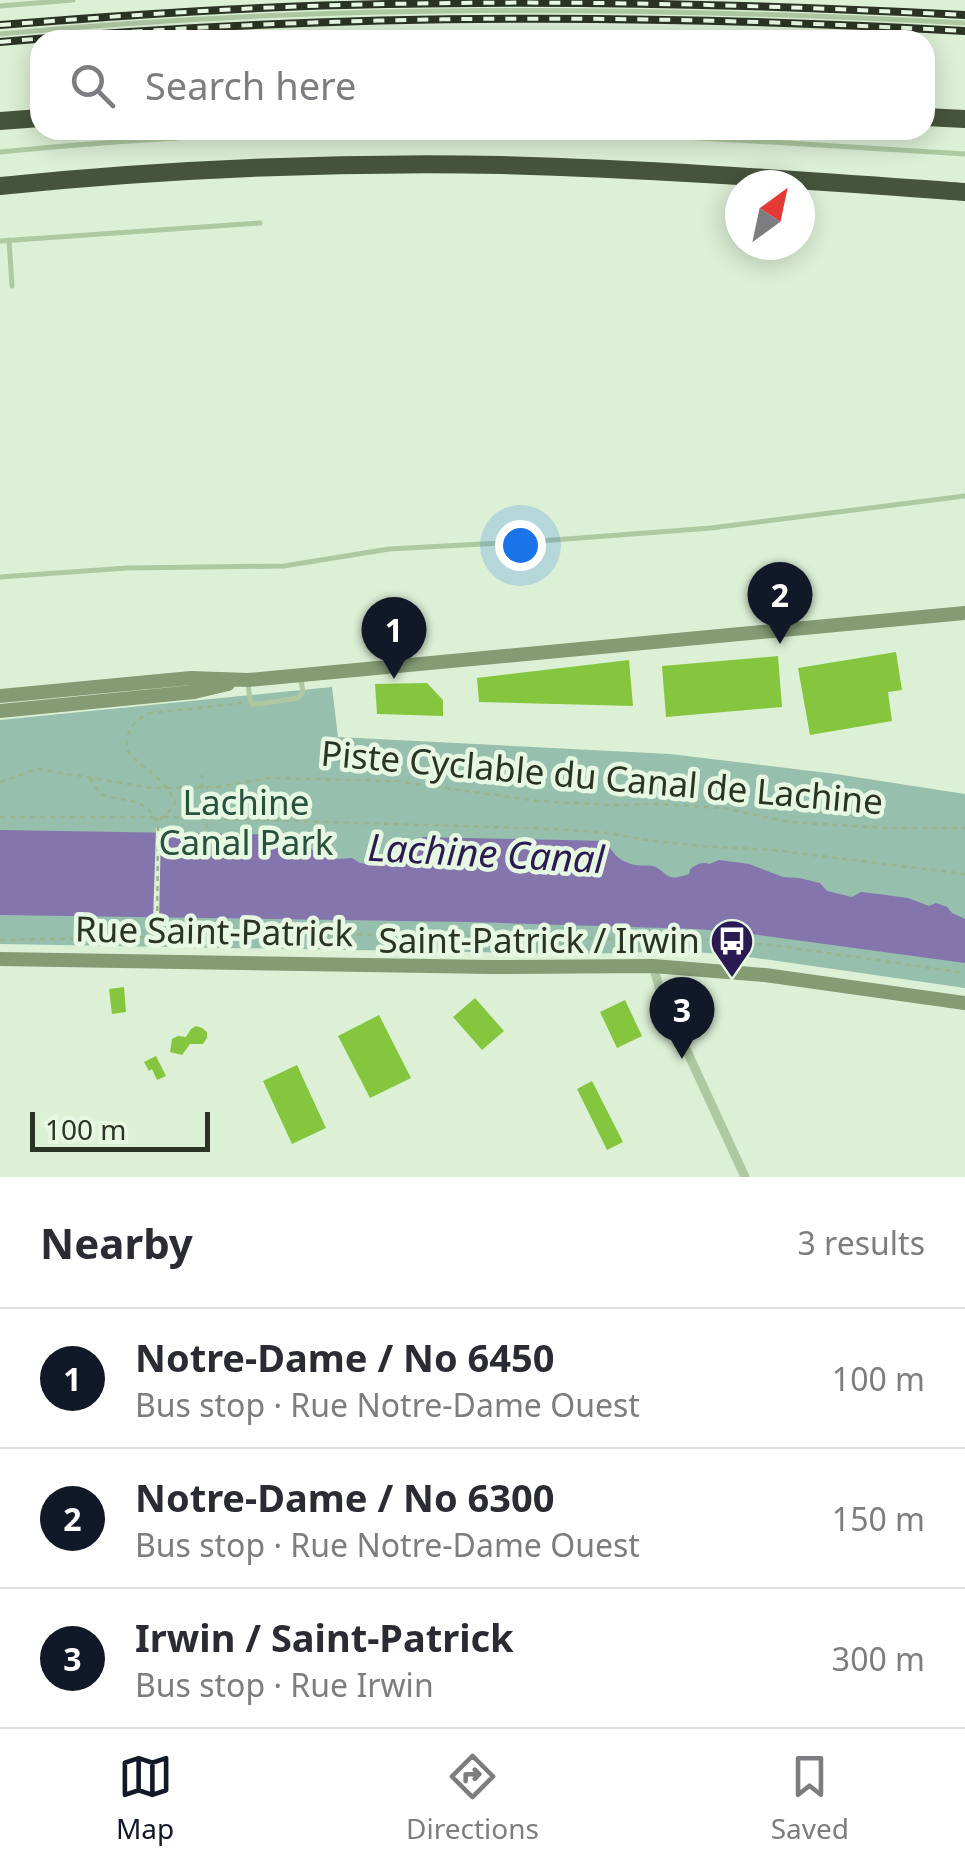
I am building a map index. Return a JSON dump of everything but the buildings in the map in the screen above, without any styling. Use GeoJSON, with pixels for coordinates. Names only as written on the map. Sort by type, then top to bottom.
{"type":"FeatureCollection","features":[{"type":"Feature","properties":{"kind":"highway"},"geometry":{"type":"LineString","coordinates":[[935,118],[965,119]]}},
{"type":"Feature","properties":{"kind":"highway"},"geometry":{"type":"LineString","coordinates":[[0,122],[30,119]]}},
{"type":"Feature","properties":{"kind":"highway"},"geometry":{"type":"LineString","coordinates":[[0,186],[229,169],[445,165],[701,173],[965,192]]}},
{"type":"Feature","properties":{"kind":"main road"},"geometry":{"type":"LineString","coordinates":[[0,711],[194,692],[248,680],[965,613]]}},
{"type":"Feature","properties":{"kind":"main road"},"geometry":{"type":"LineString","coordinates":[[0,696],[192,678],[248,680]]}},
{"type":"Feature","properties":{"kind":"main road","name":"Rue Saint-Patrick"},"geometry":{"type":"LineString","coordinates":[[0,959],[653,966],[776,976],[965,1003]]}},
{"type":"Feature","properties":{"kind":"street"},"geometry":{"type":"LineString","coordinates":[[653,966],[662,997],[745,1177]]}},
{"type":"Feature","properties":{"kind":"lane"},"geometry":{"type":"LineString","coordinates":[[0,6],[73,0]]}},
{"type":"Feature","properties":{"kind":"lane"},"geometry":{"type":"LineString","coordinates":[[61,30],[274,16],[502,10],[744,13],[965,23]]}},
{"type":"Feature","properties":{"kind":"lane"},"geometry":{"type":"LineString","coordinates":[[0,34],[30,32]]}},
{"type":"Feature","properties":{"kind":"lane"},"geometry":{"type":"LineString","coordinates":[[0,152],[170,140]]}},
{"type":"Feature","properties":{"kind":"lane"},"geometry":{"type":"LineString","coordinates":[[711,140],[965,154]]}},
{"type":"Feature","properties":{"kind":"lane"},"geometry":{"type":"LineString","coordinates":[[0,241],[260,222]]}},
{"type":"Feature","properties":{"kind":"lane"},"geometry":{"type":"LineString","coordinates":[[9,240],[12,286]]}},
{"type":"Feature","properties":{"kind":"lane"},"geometry":{"type":"LineString","coordinates":[[1,579],[127,568],[284,566],[390,549],[712,528],[965,496]]}},
{"type":"Feature","properties":{"kind":"lane"},"geometry":{"type":"LineString","coordinates":[[248,680],[250,702],[259,704],[300,697],[300,675]]}},
{"type":"Feature","properties":{"kind":"path"},"geometry":{"type":"LineString","coordinates":[[0,816],[160,820],[175,804],[168,788],[127,750],[127,736],[136,722],[159,712],[242,704]]}},
{"type":"Feature","properties":{"kind":"path","name":"Piste Cyclable du Canal de Lachine"},"geometry":{"type":"LineString","coordinates":[[0,782],[38,769],[152,788],[224,787],[269,778],[395,781],[550,802],[724,808],[788,822],[965,828]]}},
{"type":"Feature","properties":{"kind":"path"},"geometry":{"type":"LineString","coordinates":[[202,775],[202,788]]}},
{"type":"Feature","properties":{"kind":"path"},"geometry":{"type":"LineString","coordinates":[[90,777],[100,794],[140,803],[156,818],[157,946]]}},
{"type":"Feature","properties":{"kind":"path"},"geometry":{"type":"LineString","coordinates":[[164,817],[609,833],[638,840],[822,856],[965,874]]}},
{"type":"Feature","properties":{"kind":"path"},"geometry":{"type":"LineString","coordinates":[[206,839],[207,820]]}},
{"type":"Feature","properties":{"kind":"path"},"geometry":{"type":"LineString","coordinates":[[194,839],[238,840]]}},
{"type":"Feature","properties":{"kind":"path"},"geometry":{"type":"LineString","coordinates":[[0,940],[150,937],[156,931],[616,940],[698,938],[965,973]]}},
{"type":"Feature","properties":{"kind":"green space","name":"Lachine Canal Park"},"geometry":{"type":"Polygon","coordinates":[[[332,687],[338,737],[670,754],[965,794],[965,988],[684,951],[583,954],[0,944],[0,720],[332,687]]]}},
{"type":"Feature","properties":{"kind":"water","name":"Lachine Canal"},"geometry":{"type":"Polygon","coordinates":[[[0,830],[302,835],[316,855],[352,858],[367,864],[376,858],[403,858],[423,845],[422,837],[606,841],[622,860],[653,866],[671,877],[689,874],[697,865],[719,860],[820,883],[827,891],[852,897],[861,892],[908,898],[929,906],[936,903],[965,919],[965,963],[696,929],[0,915],[0,830]]]}},
{"type":"Feature","properties":{"kind":"pier"},"geometry":{"type":"Polygon","coordinates":[[[156,828],[161,828],[159,922],[153,922],[156,828]]]}},
{"type":"Feature","properties":{"kind":"railway"},"geometry":{"type":"LineString","coordinates":[[0,25],[242,9],[459,3],[676,4],[965,15]]}},
{"type":"Feature","properties":{"kind":"railway"},"geometry":{"type":"LineString","coordinates":[[160,30],[361,21],[603,19],[965,31]]}},
{"type":"Feature","properties":{"kind":"railway"},"geometry":{"type":"LineString","coordinates":[[0,42],[30,40]]}},
{"type":"Feature","properties":{"kind":"place","name":"Notre-Dame / No 6300"},"geometry":{"type":"Point","coordinates":[780,644]}},
{"type":"Feature","properties":{"kind":"place","name":"Notre-Dame / No 6450"},"geometry":{"type":"Point","coordinates":[394,679]}},
{"type":"Feature","properties":{"kind":"place","name":"Saint-Patrick / Irwin"},"geometry":{"type":"Point","coordinates":[732,979]}},
{"type":"Feature","properties":{"kind":"place","name":"Irwin / Saint-Patrick"},"geometry":{"type":"Point","coordinates":[682,1059]}}]}
